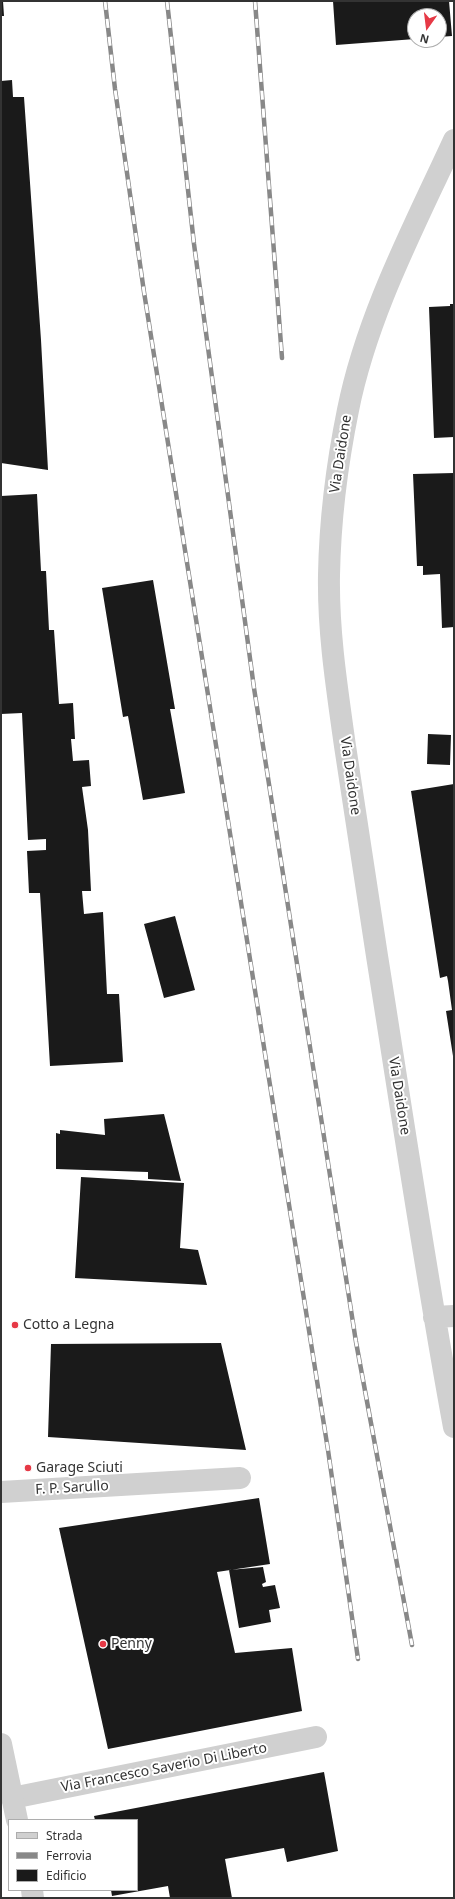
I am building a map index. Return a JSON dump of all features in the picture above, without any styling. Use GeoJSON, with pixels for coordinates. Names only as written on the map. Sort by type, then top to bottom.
{"type":"FeatureCollection","features":[{"type":"Feature","properties":{"kind":"street","name":"Via Daidone"},"geometry":{"type":"LineString","coordinates":[[454,140],[381,301],[361,359],[348,408],[338,468],[332,523],[329,576],[331,629],[338,697],[444,1317],[454,1427]]}},
{"type":"Feature","properties":{"kind":"street","name":"F. P. Sarullo"},"geometry":{"type":"LineString","coordinates":[[1,1492],[240,1478]]}},
{"type":"Feature","properties":{"kind":"street","name":"Via Francesco Saverio Di Liberto"},"geometry":{"type":"LineString","coordinates":[[12,1798],[316,1737]]}},
{"type":"Feature","properties":{"kind":"street"},"geometry":{"type":"LineString","coordinates":[[1,1744],[17,1819]]}},
{"type":"Feature","properties":{"kind":"building"},"geometry":{"type":"Polygon","coordinates":[[[1,1],[3,1],[4,16],[1,16],[1,1]]]}},
{"type":"Feature","properties":{"kind":"building"},"geometry":{"type":"Polygon","coordinates":[[[333,1],[449,1],[452,36],[447,36],[447,8],[407,8],[407,40],[336,45],[333,1]]]}},
{"type":"Feature","properties":{"kind":"building"},"geometry":{"type":"Polygon","coordinates":[[[12,80],[13,97],[24,97],[41,340],[48,470],[1,463],[1,81],[12,80]]]}},
{"type":"Feature","properties":{"kind":"building"},"geometry":{"type":"Polygon","coordinates":[[[450,304],[454,304],[454,437],[434,438],[429,307],[450,306],[450,304]]]}},
{"type":"Feature","properties":{"kind":"building"},"geometry":{"type":"Polygon","coordinates":[[[454,473],[454,627],[442,628],[440,574],[423,575],[423,566],[417,566],[413,474],[454,473]]]}},
{"type":"Feature","properties":{"kind":"building"},"geometry":{"type":"Polygon","coordinates":[[[37,494],[41,571],[46,571],[49,630],[54,630],[59,704],[73,703],[75,739],[71,739],[73,761],[89,760],[91,786],[82,787],[88,830],[91,891],[82,891],[84,914],[103,912],[107,994],[119,994],[123,1062],[50,1066],[40,893],[29,893],[27,851],[46,850],[46,839],[28,840],[22,713],[1,714],[1,496],[37,494]]]}},
{"type":"Feature","properties":{"kind":"building"},"geometry":{"type":"Polygon","coordinates":[[[153,580],[175,709],[170,709],[185,793],[143,800],[128,716],[123,717],[102,588],[153,580]]]}},
{"type":"Feature","properties":{"kind":"building"},"geometry":{"type":"Polygon","coordinates":[[[428,734],[451,735],[450,765],[427,764],[428,734]]]}},
{"type":"Feature","properties":{"kind":"building"},"geometry":{"type":"Polygon","coordinates":[[[454,784],[453,1056],[446,1011],[452,1010],[448,981],[447,976],[440,978],[411,791],[454,784]]]}},
{"type":"Feature","properties":{"kind":"building"},"geometry":{"type":"Polygon","coordinates":[[[175,916],[195,990],[164,998],[144,924],[175,916]]]}},
{"type":"Feature","properties":{"kind":"building"},"geometry":{"type":"Polygon","coordinates":[[[164,1114],[181,1181],[148,1179],[148,1172],[56,1169],[56,1133],[60,1134],[60,1130],[105,1135],[104,1119],[164,1114]]]}},
{"type":"Feature","properties":{"kind":"building"},"geometry":{"type":"Polygon","coordinates":[[[81,1177],[184,1183],[180,1248],[198,1250],[207,1285],[75,1278],[81,1177]]]}},
{"type":"Feature","properties":{"kind":"building"},"geometry":{"type":"Polygon","coordinates":[[[221,1343],[246,1450],[48,1437],[51,1344],[221,1343]]]}},
{"type":"Feature","properties":{"kind":"building"},"geometry":{"type":"Polygon","coordinates":[[[259,1498],[270,1564],[217,1572],[235,1653],[292,1648],[302,1711],[108,1749],[59,1528],[259,1498]]]}},
{"type":"Feature","properties":{"kind":"building"},"geometry":{"type":"Polygon","coordinates":[[[263,1567],[266,1582],[262,1584],[263,1587],[275,1585],[280,1608],[269,1610],[271,1622],[239,1628],[229,1570],[263,1567]]]}},
{"type":"Feature","properties":{"kind":"building"},"geometry":{"type":"Polygon","coordinates":[[[324,1772],[338,1851],[287,1862],[284,1848],[225,1859],[232,1898],[170,1898],[168,1886],[112,1896],[111,1891],[138,1891],[138,1819],[95,1819],[94,1816],[324,1772]]]}},
{"type":"Feature","properties":{"kind":"railway"},"geometry":{"type":"LineString","coordinates":[[105,1],[115,89],[144,292],[328,1450],[358,1659]]}},
{"type":"Feature","properties":{"kind":"railway"},"geometry":{"type":"LineString","coordinates":[[167,1],[194,244],[254,688],[356,1342],[412,1645]]}},
{"type":"Feature","properties":{"kind":"railway"},"geometry":{"type":"LineString","coordinates":[[255,1],[282,358]]}},
{"type":"Feature","properties":{"kind":"place","name":"Cotto a Legna"},"geometry":{"type":"Point","coordinates":[15,1325]}},
{"type":"Feature","properties":{"kind":"place","name":"Garage Sciuti"},"geometry":{"type":"Point","coordinates":[28,1468]}},
{"type":"Feature","properties":{"kind":"place","name":"Penny"},"geometry":{"type":"Point","coordinates":[103,1644]}}]}
